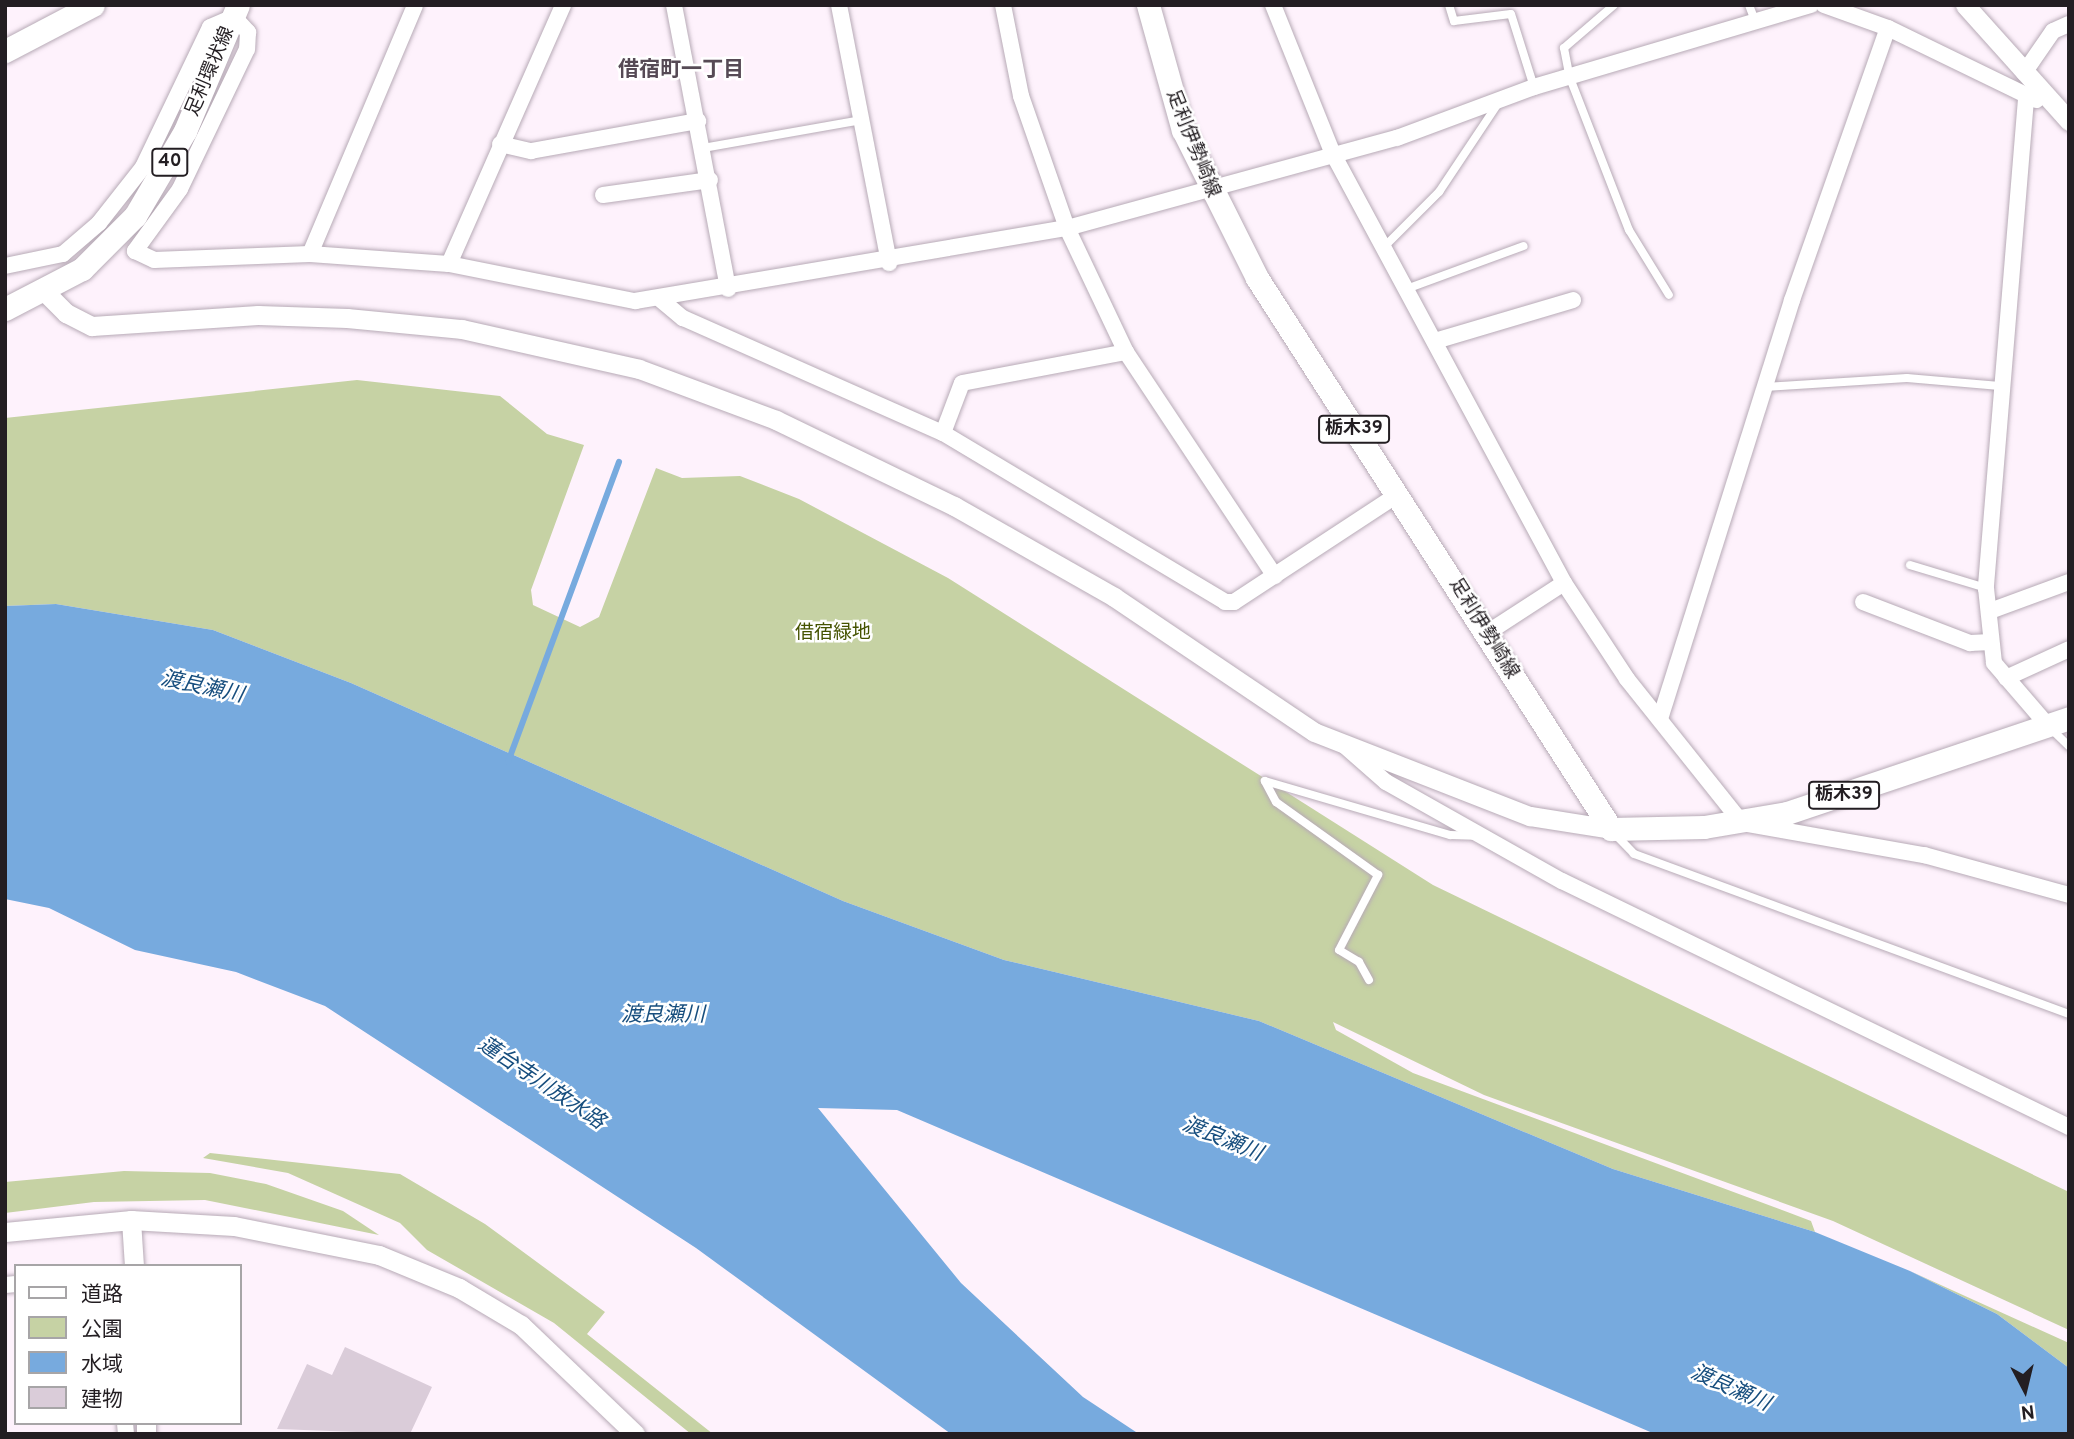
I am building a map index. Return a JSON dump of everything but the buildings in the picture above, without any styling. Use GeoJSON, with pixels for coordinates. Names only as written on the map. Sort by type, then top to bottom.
{"type":"FeatureCollection","features":[{"type":"Feature","properties":{"kind":"main road"},"geometry":{"type":"LineString","coordinates":[[5,51],[93,5]]}},
{"type":"Feature","properties":{"kind":"main road","name":"足利伊勢崎線"},"geometry":{"type":"LineString","coordinates":[[1147,5],[1165,76],[1208,187],[1286,327],[1487,633],[1611,829]]}},
{"type":"Feature","properties":{"kind":"main road","name":"足利環状線"},"geometry":{"type":"LineString","coordinates":[[5,309],[45,292],[98,256],[135,216],[185,131],[236,11]]}},
{"type":"Feature","properties":{"kind":"main road","name":"栃木39"},"geometry":{"type":"LineString","coordinates":[[1611,829],[1742,823],[2059,723]]}},
{"type":"Feature","properties":{"kind":"street"},"geometry":{"type":"LineString","coordinates":[[310,254],[415,5]]}},
{"type":"Feature","properties":{"kind":"street"},"geometry":{"type":"LineString","coordinates":[[449,264],[562,5]]}},
{"type":"Feature","properties":{"kind":"street"},"geometry":{"type":"LineString","coordinates":[[674,5],[728,289]]}},
{"type":"Feature","properties":{"kind":"street"},"geometry":{"type":"LineString","coordinates":[[839,5],[889,263]]}},
{"type":"Feature","properties":{"kind":"street"},"geometry":{"type":"LineString","coordinates":[[1003,5],[1021,96],[1067,228],[1126,352],[1275,576]]}},
{"type":"Feature","properties":{"kind":"street"},"geometry":{"type":"LineString","coordinates":[[1273,5],[1332,152],[1387,243],[1564,583],[1660,719],[1742,823],[1924,855],[2069,895]]}},
{"type":"Feature","properties":{"kind":"street"},"geometry":{"type":"LineString","coordinates":[[5,266],[63,254],[99,223],[143,167],[210,27],[236,11],[247,32],[247,49],[180,189],[135,251],[154,260],[310,254],[449,264],[627,300],[660,299],[889,263],[1067,228],[1332,152],[1397,138],[1534,87],[1811,5]]}},
{"type":"Feature","properties":{"kind":"street"},"geometry":{"type":"LineString","coordinates":[[1824,5],[1888,28],[2026,99],[2049,101]]}},
{"type":"Feature","properties":{"kind":"street"},"geometry":{"type":"LineString","coordinates":[[1965,5],[2069,121]]}},
{"type":"Feature","properties":{"kind":"street"},"geometry":{"type":"LineString","coordinates":[[2024,73],[2053,31],[2069,24]]}},
{"type":"Feature","properties":{"kind":"street"},"geometry":{"type":"LineString","coordinates":[[1660,719],[1765,387],[1888,28]]}},
{"type":"Feature","properties":{"kind":"street"},"geometry":{"type":"LineString","coordinates":[[2026,99],[2000,386],[1986,588],[1993,663],[2006,678],[2059,723]]}},
{"type":"Feature","properties":{"kind":"street"},"geometry":{"type":"LineString","coordinates":[[500,144],[531,151],[698,121]]}},
{"type":"Feature","properties":{"kind":"street"},"geometry":{"type":"LineString","coordinates":[[603,195],[709,180]]}},
{"type":"Feature","properties":{"kind":"street"},"geometry":{"type":"LineString","coordinates":[[45,292],[66,313],[92,326],[258,315],[422,324],[558,347],[673,380],[776,420],[954,506],[1114,597],[1314,732],[1346,747],[1530,816],[1611,829]]}},
{"type":"Feature","properties":{"kind":"street"},"geometry":{"type":"LineString","coordinates":[[660,299],[683,318],[943,433],[1225,602],[1275,576],[1397,495]]}},
{"type":"Feature","properties":{"kind":"street"},"geometry":{"type":"LineString","coordinates":[[1436,341],[1573,300]]}},
{"type":"Feature","properties":{"kind":"street"},"geometry":{"type":"LineString","coordinates":[[943,433],[962,383],[1126,352]]}},
{"type":"Feature","properties":{"kind":"street"},"geometry":{"type":"LineString","coordinates":[[1990,611],[2069,582]]}},
{"type":"Feature","properties":{"kind":"street"},"geometry":{"type":"LineString","coordinates":[[1487,633],[1564,583]]}},
{"type":"Feature","properties":{"kind":"street"},"geometry":{"type":"LineString","coordinates":[[1863,602],[1969,643],[1991,642]]}},
{"type":"Feature","properties":{"kind":"street"},"geometry":{"type":"LineString","coordinates":[[2006,678],[2069,649]]}},
{"type":"Feature","properties":{"kind":"street"},"geometry":{"type":"LineString","coordinates":[[1346,747],[1386,782],[1688,944],[2069,1127]]}},
{"type":"Feature","properties":{"kind":"street"},"geometry":{"type":"LineString","coordinates":[[5,1232],[131,1220],[234,1226],[403,1264],[522,1325],[635,1434]]}},
{"type":"Feature","properties":{"kind":"street"},"geometry":{"type":"LineString","coordinates":[[131,1220],[134,1264]]}},
{"type":"Feature","properties":{"kind":"lane"},"geometry":{"type":"LineString","coordinates":[[1449,5],[1454,21],[1511,14],[1517,5]]}},
{"type":"Feature","properties":{"kind":"lane"},"geometry":{"type":"LineString","coordinates":[[1614,5],[1564,48],[1570,78],[1629,230],[1669,295]]}},
{"type":"Feature","properties":{"kind":"lane"},"geometry":{"type":"LineString","coordinates":[[1749,5],[1756,23]]}},
{"type":"Feature","properties":{"kind":"lane"},"geometry":{"type":"LineString","coordinates":[[1511,14],[1534,87]]}},
{"type":"Feature","properties":{"kind":"lane"},"geometry":{"type":"LineString","coordinates":[[1387,243],[1438,192],[1501,99]]}},
{"type":"Feature","properties":{"kind":"lane"},"geometry":{"type":"LineString","coordinates":[[703,148],[862,120]]}},
{"type":"Feature","properties":{"kind":"lane"},"geometry":{"type":"LineString","coordinates":[[1409,288],[1524,246]]}},
{"type":"Feature","properties":{"kind":"lane"},"geometry":{"type":"LineString","coordinates":[[1765,387],[1907,378],[2000,386]]}},
{"type":"Feature","properties":{"kind":"lane"},"geometry":{"type":"LineString","coordinates":[[1910,565],[1986,588]]}},
{"type":"Feature","properties":{"kind":"lane"},"geometry":{"type":"LineString","coordinates":[[2059,723],[2069,746]]}},
{"type":"Feature","properties":{"kind":"lane"},"geometry":{"type":"LineString","coordinates":[[1369,980],[1359,962],[1339,950],[1378,875],[1276,802],[1265,781],[1450,835],[1485,835]]}},
{"type":"Feature","properties":{"kind":"lane"},"geometry":{"type":"LineString","coordinates":[[1611,829],[1634,854],[2069,1014]]}},
{"type":"Feature","properties":{"kind":"green space","name":"借宿緑地"},"geometry":{"type":"Polygon","coordinates":[[[357,380],[500,396],[547,434],[584,445],[531,590],[533,605],[580,627],[599,617],[656,468],[682,478],[740,476],[799,499],[948,578],[1433,885],[2069,1192],[2069,1330],[1833,1221],[1484,1095],[1333,1022],[1336,1030],[1413,1073],[1811,1221],[1815,1232],[1613,1169],[1259,1021],[1004,960],[843,901],[351,683],[213,630],[56,604],[5,606],[5,418],[357,380]]]}},
{"type":"Feature","properties":{"kind":"green space"},"geometry":{"type":"Polygon","coordinates":[[[210,1153],[400,1174],[485,1224],[605,1312],[587,1334],[713,1434],[691,1434],[554,1323],[427,1250],[400,1223],[288,1173],[203,1158],[210,1153]]]}},
{"type":"Feature","properties":{"kind":"green space"},"geometry":{"type":"Polygon","coordinates":[[[124,1171],[210,1173],[266,1184],[343,1211],[379,1235],[205,1200],[94,1202],[5,1213],[5,1182],[124,1171]]]}},
{"type":"Feature","properties":{"kind":"green space"},"geometry":{"type":"Polygon","coordinates":[[[1910,1271],[2069,1343],[2069,1368],[1997,1314],[1910,1271]]]}},
{"type":"Feature","properties":{"kind":"water","name":"渡良瀬川"},"geometry":{"type":"Polygon","coordinates":[[[56,604],[213,630],[351,683],[843,901],[1004,960],[1259,1021],[1613,1169],[1815,1232],[1910,1271],[1997,1314],[2069,1368],[2069,1434],[1655,1434],[897,1110],[818,1108],[961,1283],[1083,1397],[1139,1434],[951,1434],[696,1248],[325,1006],[236,972],[135,950],[49,908],[5,899],[5,606],[56,604]]]}},
{"type":"Feature","properties":{"kind":"waterway"},"geometry":{"type":"LineString","coordinates":[[508,762],[619,462]]}},
{"type":"Feature","properties":{"kind":"district","name":"借宿町一丁目"},"geometry":{"type":"Point","coordinates":[681,71]}},
{"type":"Feature","properties":{"kind":"water label","name":"蓮台寺川放水路"},"geometry":{"type":"Point","coordinates":[541,1084]}}]}
